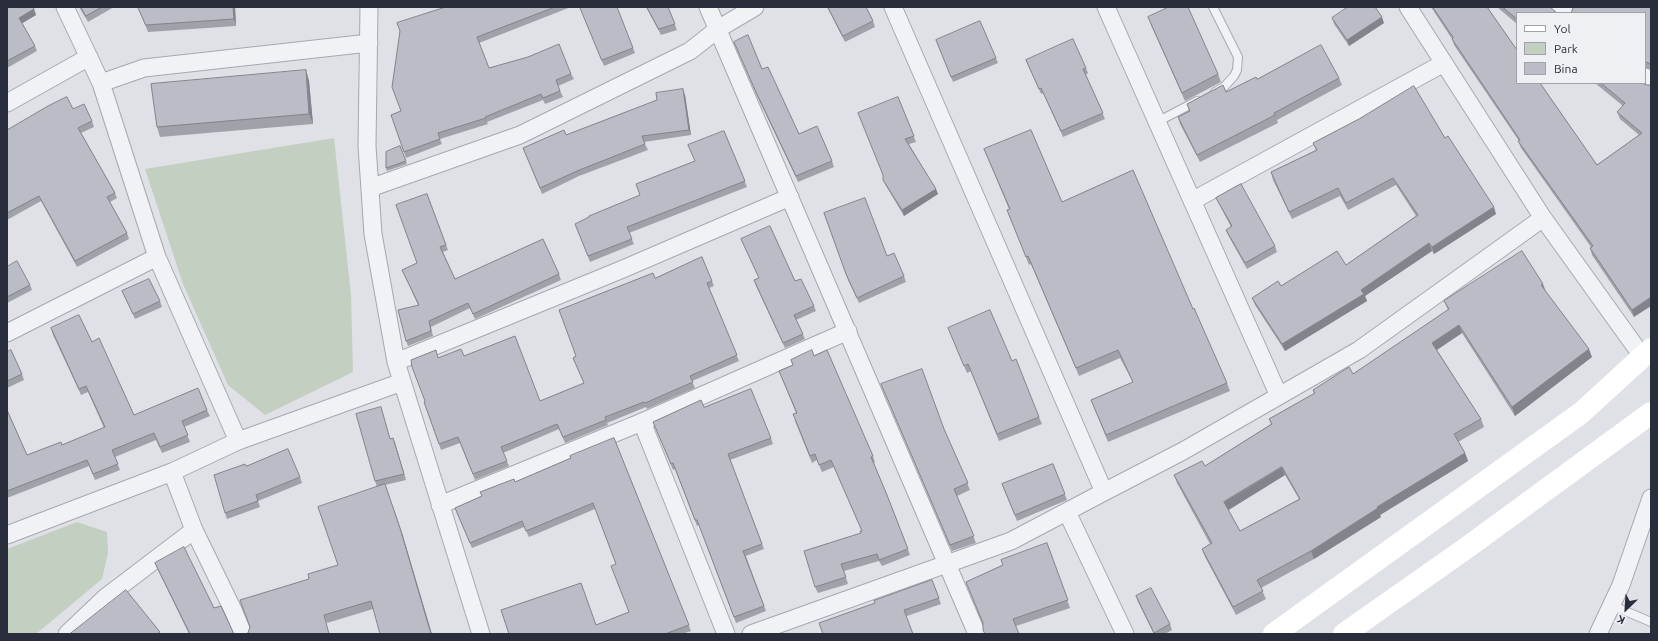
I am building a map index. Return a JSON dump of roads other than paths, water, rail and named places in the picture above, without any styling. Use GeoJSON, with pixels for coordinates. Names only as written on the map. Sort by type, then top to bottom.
{"type":"FeatureCollection","features":[{"type":"Feature","properties":{"kind":"main road"},"geometry":{"type":"LineString","coordinates":[[1274,634],[1581,413],[1647,352]]}},
{"type":"Feature","properties":{"kind":"main road"},"geometry":{"type":"LineString","coordinates":[[1344,634],[1465,549],[1651,413]]}},
{"type":"Feature","properties":{"kind":"street"},"geometry":{"type":"LineString","coordinates":[[66,7],[101,83],[157,257],[238,441]]}},
{"type":"Feature","properties":{"kind":"street"},"geometry":{"type":"LineString","coordinates":[[369,7],[367,146],[373,234],[396,362],[481,634]]}},
{"type":"Feature","properties":{"kind":"street"},"geometry":{"type":"LineString","coordinates":[[708,7],[977,634]]}},
{"type":"Feature","properties":{"kind":"street"},"geometry":{"type":"LineString","coordinates":[[370,188],[520,135],[690,51],[718,29],[755,7]]}},
{"type":"Feature","properties":{"kind":"street"},"geometry":{"type":"LineString","coordinates":[[893,7],[1104,492]]}},
{"type":"Feature","properties":{"kind":"street"},"geometry":{"type":"LineString","coordinates":[[1106,7],[1279,396]]}},
{"type":"Feature","properties":{"kind":"street"},"geometry":{"type":"LineString","coordinates":[[1408,7],[1542,218],[1647,352]]}},
{"type":"Feature","properties":{"kind":"street"},"geometry":{"type":"LineString","coordinates":[[101,83],[144,68],[368,43]]}},
{"type":"Feature","properties":{"kind":"street"},"geometry":{"type":"LineString","coordinates":[[7,103],[89,57]]}},
{"type":"Feature","properties":{"kind":"street"},"geometry":{"type":"LineString","coordinates":[[1192,201],[1444,63]]}},
{"type":"Feature","properties":{"kind":"street"},"geometry":{"type":"LineString","coordinates":[[396,362],[623,269],[790,197]]}},
{"type":"Feature","properties":{"kind":"street"},"geometry":{"type":"LineString","coordinates":[[751,634],[1011,541],[1183,451],[1359,350],[1542,218]]}},
{"type":"Feature","properties":{"kind":"street"},"geometry":{"type":"LineString","coordinates":[[7,333],[157,257]]}},
{"type":"Feature","properties":{"kind":"street"},"geometry":{"type":"LineString","coordinates":[[440,505],[642,422],[848,331]]}},
{"type":"Feature","properties":{"kind":"street"},"geometry":{"type":"LineString","coordinates":[[7,535],[172,472],[238,441],[402,382]]}},
{"type":"Feature","properties":{"kind":"street"},"geometry":{"type":"LineString","coordinates":[[642,422],[726,634]]}},
{"type":"Feature","properties":{"kind":"street"},"geometry":{"type":"LineString","coordinates":[[172,472],[194,530],[243,634]]}},
{"type":"Feature","properties":{"kind":"street"},"geometry":{"type":"LineString","coordinates":[[1598,634],[1621,585],[1651,498]]}},
{"type":"Feature","properties":{"kind":"street"},"geometry":{"type":"LineString","coordinates":[[1067,512],[1125,634]]}},
{"type":"Feature","properties":{"kind":"street"},"geometry":{"type":"LineString","coordinates":[[67,634],[106,597],[194,530]]}},
{"type":"Feature","properties":{"kind":"lane"},"geometry":{"type":"LineString","coordinates":[[1157,122],[1224,87],[1234,76],[1238,63],[1238,56],[1214,7]]}},
{"type":"Feature","properties":{"kind":"lane"},"geometry":{"type":"LineString","coordinates":[[1611,605],[1651,622]]}}]}
